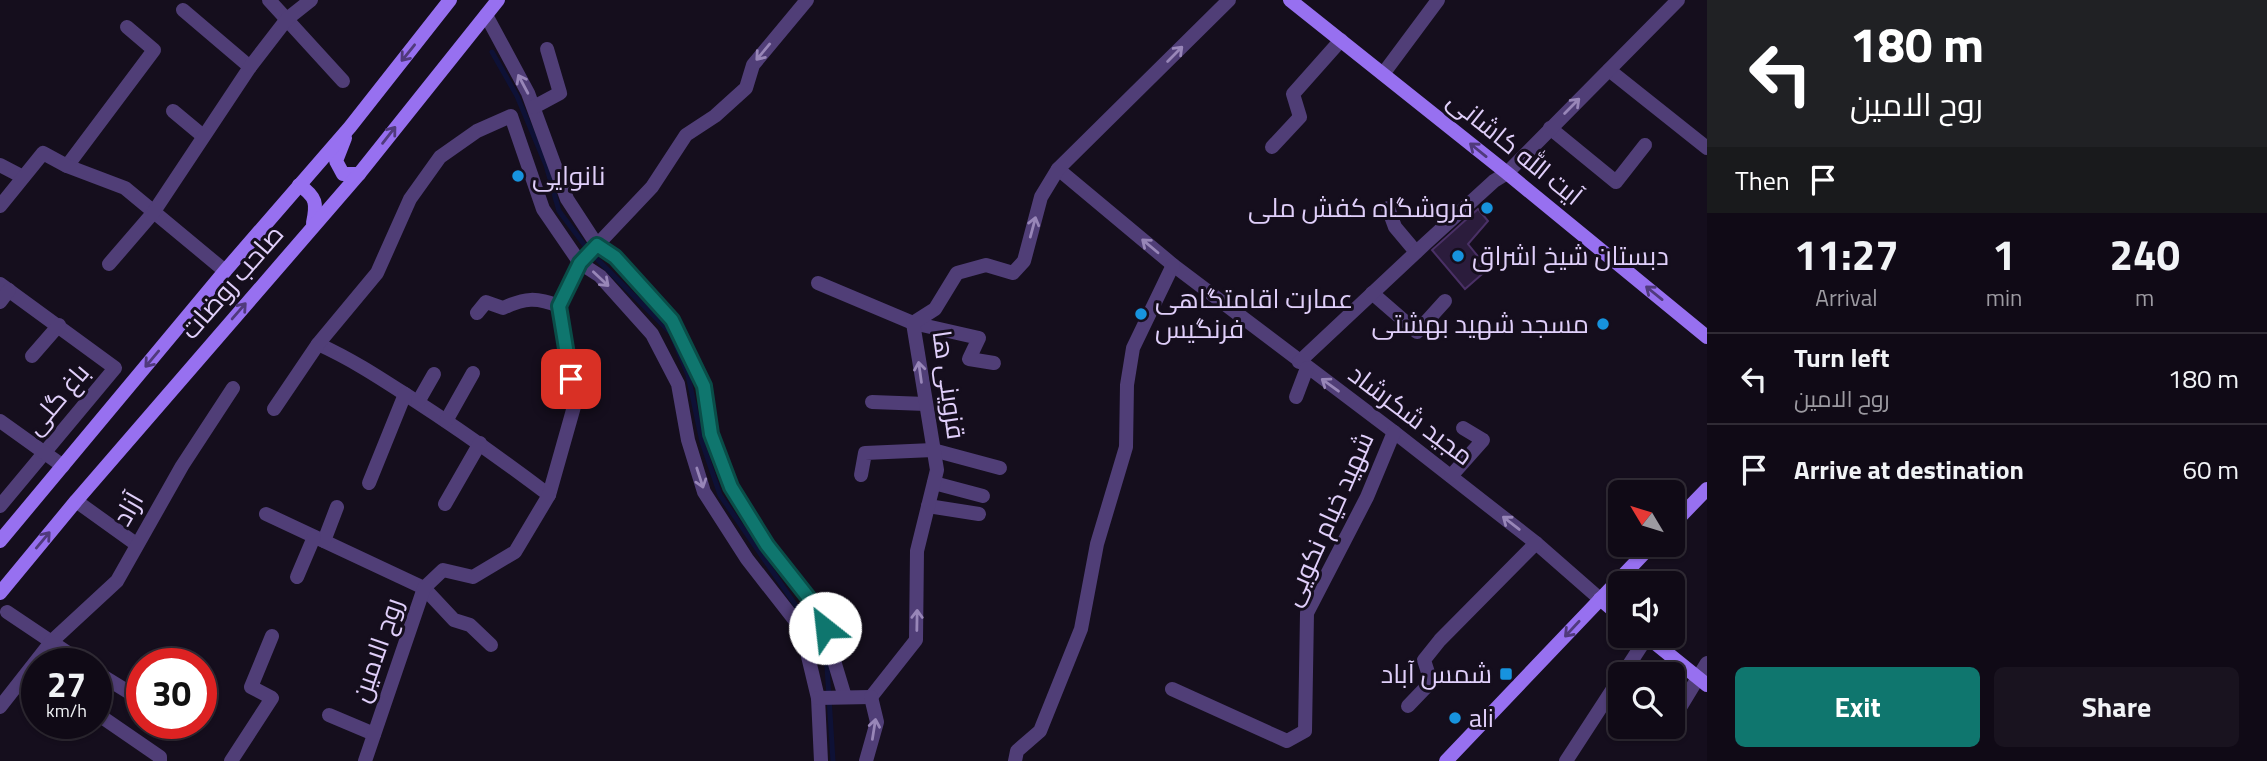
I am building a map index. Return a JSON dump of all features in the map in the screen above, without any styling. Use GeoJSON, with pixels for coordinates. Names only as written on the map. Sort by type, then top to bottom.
{"type":"FeatureCollection","features":[{"type":"Feature","properties":{"kind":"street"},"geometry":{"type":"LineString","coordinates":[[269,0],[343,81]]}},
{"type":"Feature","properties":{"kind":"street"},"geometry":{"type":"LineString","coordinates":[[109,264],[153,213],[250,66],[286,19],[311,0]]}},
{"type":"Feature","properties":{"kind":"street","name":"صاحب روضات"},"geometry":{"type":"LineString","coordinates":[[0,541],[225,271],[350,127],[450,0]]}},
{"type":"Feature","properties":{"kind":"street","name":"صاحب روضات"},"geometry":{"type":"LineString","coordinates":[[0,593],[76,501],[359,174],[498,0]]}},
{"type":"Feature","properties":{"kind":"street"},"geometry":{"type":"LineString","coordinates":[[477,313],[486,302],[503,308],[539,298],[559,306],[580,263],[652,187],[686,135],[715,117],[746,88],[753,65],[807,0]]}},
{"type":"Feature","properties":{"kind":"street","name":"قزوینی ها"},"geometry":{"type":"LineString","coordinates":[[871,697],[916,639],[917,551],[937,470],[913,323],[935,309],[957,273],[986,265],[1013,273],[1024,261],[1041,197],[1058,169],[1229,0]]}},
{"type":"Feature","properties":{"kind":"street","name":"آیت الله کاشانی"},"geometry":{"type":"LineString","coordinates":[[1290,0],[1707,337]]}},
{"type":"Feature","properties":{"kind":"street"},"geometry":{"type":"LineString","coordinates":[[1383,74],[1438,0]]}},
{"type":"Feature","properties":{"kind":"street"},"geometry":{"type":"LineString","coordinates":[[1296,397],[1303,365],[1372,293],[1494,181],[1507,173],[1678,0]]}},
{"type":"Feature","properties":{"kind":"street"},"geometry":{"type":"LineString","coordinates":[[183,10],[250,66]]}},
{"type":"Feature","properties":{"kind":"street"},"geometry":{"type":"LineString","coordinates":[[486,15],[528,93],[567,199],[597,245],[615,257],[672,320],[704,386],[711,434],[731,487],[767,545],[819,611],[845,697]]}},
{"type":"Feature","properties":{"kind":"street"},"geometry":{"type":"LineString","coordinates":[[67,166],[154,50],[127,27]]}},
{"type":"Feature","properties":{"kind":"street"},"geometry":{"type":"LineString","coordinates":[[1272,147],[1300,117],[1293,94],[1341,40]]}},
{"type":"Feature","properties":{"kind":"street"},"geometry":{"type":"LineString","coordinates":[[534,107],[559,93],[547,49]]}},
{"type":"Feature","properties":{"kind":"street"},"geometry":{"type":"LineString","coordinates":[[1609,70],[1707,148]]}},
{"type":"Feature","properties":{"kind":"street"},"geometry":{"type":"LineString","coordinates":[[173,111],[204,136]]}},
{"type":"Feature","properties":{"kind":"street"},"geometry":{"type":"LineString","coordinates":[[274,409],[318,344],[377,273],[410,199],[440,157],[477,131],[511,116],[543,209],[580,263],[600,276],[652,334],[678,384],[688,440],[704,492],[747,559],[797,623],[818,698],[821,761]]}},
{"type":"Feature","properties":{"kind":"street"},"geometry":{"type":"LineString","coordinates":[[350,127],[336,161],[343,174],[359,174]]}},
{"type":"Feature","properties":{"kind":"street"},"geometry":{"type":"LineString","coordinates":[[1550,128],[1616,182],[1645,145]]}},
{"type":"Feature","properties":{"kind":"street"},"geometry":{"type":"LineString","coordinates":[[0,206],[43,153],[67,166],[125,188],[225,271]]}},
{"type":"Feature","properties":{"kind":"street"},"geometry":{"type":"LineString","coordinates":[[0,165],[23,177]]}},
{"type":"Feature","properties":{"kind":"street","name":"مجید شکرشاد"},"geometry":{"type":"LineString","coordinates":[[1058,169],[1173,265],[1536,543],[1600,599]]}},
{"type":"Feature","properties":{"kind":"street"},"geometry":{"type":"LineString","coordinates":[[299,185],[311,193],[316,208],[313,225]]}},
{"type":"Feature","properties":{"kind":"street"},"geometry":{"type":"LineString","coordinates":[[543,209],[567,199]]}},
{"type":"Feature","properties":{"kind":"street"},"geometry":{"type":"LineString","coordinates":[[1388,208],[1395,227],[1416,251]]}},
{"type":"Feature","properties":{"kind":"street"},"geometry":{"type":"LineString","coordinates":[[1015,761],[1017,751],[1040,731],[1081,629],[1097,544],[1126,447],[1127,386],[1133,348],[1173,265]]}},
{"type":"Feature","properties":{"kind":"street"},"geometry":{"type":"LineString","coordinates":[[818,283],[913,323],[979,338],[969,359],[994,363]]}},
{"type":"Feature","properties":{"kind":"street","name":"باغ گلی"},"geometry":{"type":"LineString","coordinates":[[0,506],[115,369],[58,326],[3,292]]}},
{"type":"Feature","properties":{"kind":"street"},"geometry":{"type":"LineString","coordinates":[[1372,293],[1418,332],[1445,302]]}},
{"type":"Feature","properties":{"kind":"street","name":"روح الامین"},"geometry":{"type":"LineString","coordinates":[[365,761],[424,588],[443,570],[473,577],[514,552],[549,495],[575,403],[559,306]]}},
{"type":"Feature","properties":{"kind":"street"},"geometry":{"type":"LineString","coordinates":[[32,356],[58,326]]}},
{"type":"Feature","properties":{"kind":"street"},"geometry":{"type":"LineString","coordinates":[[318,344],[352,360],[418,402],[480,443],[549,495]]}},
{"type":"Feature","properties":{"kind":"street"},"geometry":{"type":"LineString","coordinates":[[446,421],[473,373]]}},
{"type":"Feature","properties":{"kind":"street"},"geometry":{"type":"LineString","coordinates":[[418,402],[434,374]]}},
{"type":"Feature","properties":{"kind":"street","name":"آزاد"},"geometry":{"type":"LineString","coordinates":[[0,707],[51,642],[117,581],[136,544],[233,388]]}},
{"type":"Feature","properties":{"kind":"street"},"geometry":{"type":"LineString","coordinates":[[369,483],[405,394]]}},
{"type":"Feature","properties":{"kind":"street"},"geometry":{"type":"LineString","coordinates":[[872,402],[926,404]]}},
{"type":"Feature","properties":{"kind":"street"},"geometry":{"type":"LineString","coordinates":[[0,421],[63,466]]}},
{"type":"Feature","properties":{"kind":"street"},"geometry":{"type":"LineString","coordinates":[[1451,476],[1483,440],[1463,428]]}},
{"type":"Feature","properties":{"kind":"street","name":"شهید خیام نکویی"},"geometry":{"type":"LineString","coordinates":[[1172,689],[1287,741],[1305,731],[1307,614],[1367,497],[1394,432]]}},
{"type":"Feature","properties":{"kind":"street"},"geometry":{"type":"LineString","coordinates":[[445,504],[480,443]]}},
{"type":"Feature","properties":{"kind":"street"},"geometry":{"type":"LineString","coordinates":[[861,475],[865,453],[933,450],[1000,468]]}},
{"type":"Feature","properties":{"kind":"street"},"geometry":{"type":"LineString","coordinates":[[933,483],[983,495]]}},
{"type":"Feature","properties":{"kind":"street"},"geometry":{"type":"LineString","coordinates":[[1685,512],[1707,489]]}},
{"type":"Feature","properties":{"kind":"street"},"geometry":{"type":"LineString","coordinates":[[76,501],[136,544]]}},
{"type":"Feature","properties":{"kind":"street"},"geometry":{"type":"LineString","coordinates":[[928,506],[979,514]]}},
{"type":"Feature","properties":{"kind":"street"},"geometry":{"type":"LineString","coordinates":[[297,578],[337,507]]}},
{"type":"Feature","properties":{"kind":"street"},"geometry":{"type":"LineString","coordinates":[[266,514],[424,588],[454,620],[470,625],[491,645]]}},
{"type":"Feature","properties":{"kind":"street"},"geometry":{"type":"LineString","coordinates":[[1408,706],[1431,682],[1424,660],[1440,640],[1536,543]]}},
{"type":"Feature","properties":{"kind":"street"},"geometry":{"type":"LineString","coordinates":[[1446,761],[1640,557]]}},
{"type":"Feature","properties":{"kind":"street"},"geometry":{"type":"LineString","coordinates":[[1600,599],[1608,606]]}},
{"type":"Feature","properties":{"kind":"street"},"geometry":{"type":"LineString","coordinates":[[7,612],[60,648]]}},
{"type":"Feature","properties":{"kind":"street"},"geometry":{"type":"LineString","coordinates":[[231,761],[272,698],[251,687],[272,636]]}},
{"type":"Feature","properties":{"kind":"street"},"geometry":{"type":"LineString","coordinates":[[1661,648],[1702,681]]}},
{"type":"Feature","properties":{"kind":"street"},"geometry":{"type":"LineString","coordinates":[[1685,703],[1702,681],[1707,663]]}},
{"type":"Feature","properties":{"kind":"street"},"geometry":{"type":"LineString","coordinates":[[818,698],[871,697],[877,722],[866,761]]}},
{"type":"Feature","properties":{"kind":"street"},"geometry":{"type":"LineString","coordinates":[[1566,761],[1608,697]]}},
{"type":"Feature","properties":{"kind":"street"},"geometry":{"type":"LineString","coordinates":[[329,715],[374,734]]}},
{"type":"Feature","properties":{"kind":"street"},"geometry":{"type":"LineString","coordinates":[[112,724],[160,757],[160,761]]}},
{"type":"Feature","properties":{"kind":"building","name":"دبستان شیخ اشراق"},"geometry":{"type":"Polygon","coordinates":[[[1478,209],[1488,221],[1468,244],[1488,269],[1465,289],[1432,250],[1478,209]]]}},
{"type":"Feature","properties":{"kind":"waterway"},"geometry":{"type":"LineString","coordinates":[[492,52],[517,96],[546,165],[559,211],[589,251],[671,333],[688,375],[702,442],[720,495],[812,629],[827,666],[833,761]]}},
{"type":"Feature","properties":{"kind":"place","name":"نانوایی"},"geometry":{"type":"Point","coordinates":[518,176]}},
{"type":"Feature","properties":{"kind":"place","name":"فروشگاه کفش ملی"},"geometry":{"type":"Point","coordinates":[1487,208]}},
{"type":"Feature","properties":{"kind":"place","name":"دبستان شیخ اشراق"},"geometry":{"type":"Point","coordinates":[1458,256]}},
{"type":"Feature","properties":{"kind":"place","name":"عمارت اقامتگاهی فرنگیس"},"geometry":{"type":"Point","coordinates":[1141,314]}},
{"type":"Feature","properties":{"kind":"place","name":"مسجد شهید بهشتی"},"geometry":{"type":"Point","coordinates":[1603,324]}},
{"type":"Feature","properties":{"kind":"place","name":"شمس آباد"},"geometry":{"type":"Point","coordinates":[1506,674]}},
{"type":"Feature","properties":{"kind":"place","name":"ali"},"geometry":{"type":"Point","coordinates":[1455,718]}},
{"type":"Feature","properties":{"kind":"route"},"geometry":{"type":"LineString","coordinates":[[571,379],[559,306],[580,263],[597,245],[615,257],[672,320],[704,386],[711,434],[731,487],[767,545],[819,611],[825,628]]}}]}
